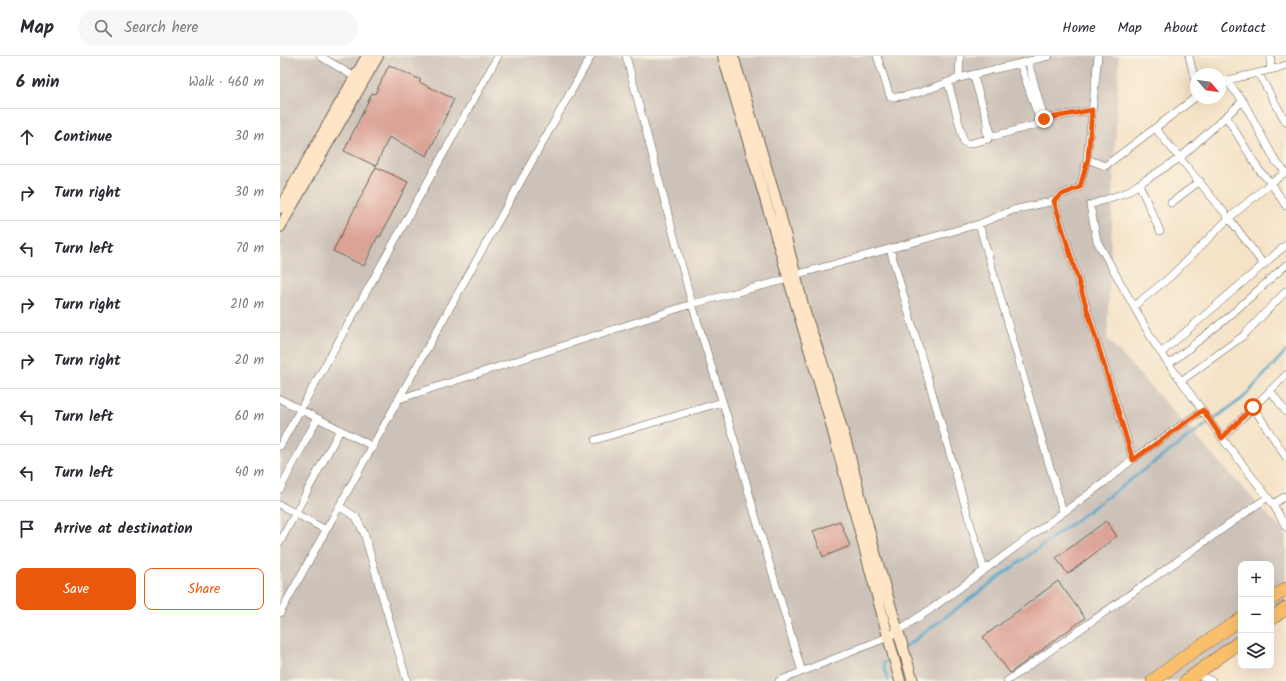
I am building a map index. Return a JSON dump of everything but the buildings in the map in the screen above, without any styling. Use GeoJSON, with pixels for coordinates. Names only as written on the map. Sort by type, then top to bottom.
{"type":"FeatureCollection","features":[{"type":"Feature","properties":{"kind":"highway"},"geometry":{"type":"LineString","coordinates":[[1274,597],[1286,589]]}},
{"type":"Feature","properties":{"kind":"highway"},"geometry":{"type":"LineString","coordinates":[[1274,617],[1286,608]]}},
{"type":"Feature","properties":{"kind":"highway"},"geometry":{"type":"LineString","coordinates":[[1153,681],[1201,645],[1238,621]]}},
{"type":"Feature","properties":{"kind":"highway"},"geometry":{"type":"LineString","coordinates":[[1191,677],[1238,643]]}},
{"type":"Feature","properties":{"kind":"street"},"geometry":{"type":"LineString","coordinates":[[320,56],[359,80]]}},
{"type":"Feature","properties":{"kind":"street"},"geometry":{"type":"LineString","coordinates":[[280,227],[359,80],[367,56]]}},
{"type":"Feature","properties":{"kind":"street"},"geometry":{"type":"LineString","coordinates":[[280,208],[359,80],[378,56]]}},
{"type":"Feature","properties":{"kind":"street"},"geometry":{"type":"LineString","coordinates":[[280,446],[498,56]]}},
{"type":"Feature","properties":{"kind":"street"},"geometry":{"type":"LineString","coordinates":[[280,613],[282,603],[326,530],[592,56]]}},
{"type":"Feature","properties":{"kind":"street"},"geometry":{"type":"LineString","coordinates":[[626,56],[692,304],[802,672]]}},
{"type":"Feature","properties":{"kind":"street"},"geometry":{"type":"LineString","coordinates":[[723,56],[792,277],[900,681]]}},
{"type":"Feature","properties":{"kind":"street"},"geometry":{"type":"LineString","coordinates":[[733,56],[779,210],[792,277],[822,362],[848,449],[878,564],[913,681]]}},
{"type":"Feature","properties":{"kind":"street"},"geometry":{"type":"LineString","coordinates":[[877,56],[890,96],[894,97],[906,96],[959,78],[1049,56]]}},
{"type":"Feature","properties":{"kind":"street"},"geometry":{"type":"LineString","coordinates":[[959,78],[960,56]]}},
{"type":"Feature","properties":{"kind":"street"},"geometry":{"type":"LineString","coordinates":[[399,399],[692,304],[979,224],[1013,210],[1054,201],[1061,195],[1080,187],[1088,159],[1098,56]]}},
{"type":"Feature","properties":{"kind":"street"},"geometry":{"type":"LineString","coordinates":[[1189,56],[1192,68]]}},
{"type":"Feature","properties":{"kind":"street"},"geometry":{"type":"LineString","coordinates":[[1270,70],[1271,56]]}},
{"type":"Feature","properties":{"kind":"street"},"geometry":{"type":"LineString","coordinates":[[1028,61],[1044,119],[1092,110]]}},
{"type":"Feature","properties":{"kind":"street"},"geometry":{"type":"LineString","coordinates":[[971,75],[991,133],[994,136],[1039,124],[1040,122],[1020,63]]}},
{"type":"Feature","properties":{"kind":"street"},"geometry":{"type":"LineString","coordinates":[[1226,80],[1285,68]]}},
{"type":"Feature","properties":{"kind":"street"},"geometry":{"type":"LineString","coordinates":[[1258,73],[1286,122]]}},
{"type":"Feature","properties":{"kind":"street"},"geometry":{"type":"LineString","coordinates":[[948,82],[964,142],[968,144],[986,140],[988,137],[971,75]]}},
{"type":"Feature","properties":{"kind":"street"},"geometry":{"type":"LineString","coordinates":[[1134,306],[1170,277],[1229,218],[1286,172],[1276,162],[1243,101],[1226,84]]}},
{"type":"Feature","properties":{"kind":"street"},"geometry":{"type":"LineString","coordinates":[[1088,159],[1105,166],[1190,101]]}},
{"type":"Feature","properties":{"kind":"street"},"geometry":{"type":"LineString","coordinates":[[1243,101],[1180,158],[1127,192],[1090,205],[1097,241],[1162,353],[1222,438],[1273,504],[1286,527]]}},
{"type":"Feature","properties":{"kind":"street"},"geometry":{"type":"LineString","coordinates":[[1226,116],[1259,170],[1271,183],[1286,206]]}},
{"type":"Feature","properties":{"kind":"street"},"geometry":{"type":"LineString","coordinates":[[1155,128],[1229,218],[1264,264]]}},
{"type":"Feature","properties":{"kind":"street"},"geometry":{"type":"LineString","coordinates":[[1170,203],[1200,182]]}},
{"type":"Feature","properties":{"kind":"street"},"geometry":{"type":"LineString","coordinates":[[1140,184],[1160,231]]}},
{"type":"Feature","properties":{"kind":"street"},"geometry":{"type":"LineString","coordinates":[[1054,201],[1133,460]]}},
{"type":"Feature","properties":{"kind":"street"},"geometry":{"type":"LineString","coordinates":[[979,224],[1063,512]]}},
{"type":"Feature","properties":{"kind":"street"},"geometry":{"type":"LineString","coordinates":[[1162,353],[1286,245]]}},
{"type":"Feature","properties":{"kind":"street"},"geometry":{"type":"LineString","coordinates":[[890,249],[984,570]]}},
{"type":"Feature","properties":{"kind":"street"},"geometry":{"type":"LineString","coordinates":[[1169,364],[1226,319],[1286,265]]}},
{"type":"Feature","properties":{"kind":"street"},"geometry":{"type":"LineString","coordinates":[[1181,380],[1242,336],[1286,291]]}},
{"type":"Feature","properties":{"kind":"street"},"geometry":{"type":"LineString","coordinates":[[1222,438],[1286,375]]}},
{"type":"Feature","properties":{"kind":"street"},"geometry":{"type":"LineString","coordinates":[[1270,390],[1286,412]]}},
{"type":"Feature","properties":{"kind":"street"},"geometry":{"type":"LineString","coordinates":[[280,399],[372,446]]}},
{"type":"Feature","properties":{"kind":"street"},"geometry":{"type":"LineString","coordinates":[[595,440],[722,402]]}},
{"type":"Feature","properties":{"kind":"street"},"geometry":{"type":"LineString","coordinates":[[1253,407],[1286,457]]}},
{"type":"Feature","properties":{"kind":"street"},"geometry":{"type":"LineString","coordinates":[[779,681],[888,637],[931,609],[1203,410]]}},
{"type":"Feature","properties":{"kind":"street"},"geometry":{"type":"LineString","coordinates":[[280,489],[317,419]]}},
{"type":"Feature","properties":{"kind":"street"},"geometry":{"type":"LineString","coordinates":[[280,542],[340,430]]}},
{"type":"Feature","properties":{"kind":"street"},"geometry":{"type":"LineString","coordinates":[[1273,504],[1286,496]]}},
{"type":"Feature","properties":{"kind":"street"},"geometry":{"type":"LineString","coordinates":[[1007,681],[1268,497]]}},
{"type":"Feature","properties":{"kind":"street"},"geometry":{"type":"LineString","coordinates":[[280,505],[326,530]]}},
{"type":"Feature","properties":{"kind":"street"},"geometry":{"type":"LineString","coordinates":[[339,506],[356,517],[364,533],[407,681]]}},
{"type":"Feature","properties":{"kind":"street"},"geometry":{"type":"LineString","coordinates":[[1191,677],[1212,681]]}},
{"type":"Feature","properties":{"kind":"shaded area"},"geometry":{"type":"Polygon","coordinates":[[[280,56],[1119,56],[1107,339],[1286,535],[1286,614],[1274,624],[1274,561],[1238,561],[1238,650],[1197,681],[280,681],[280,56]]]}},
{"type":"Feature","properties":{"kind":"waterway"},"geometry":{"type":"LineString","coordinates":[[905,647],[1243,398],[1286,351]]}},
{"type":"Feature","properties":{"kind":"waterway"},"geometry":{"type":"LineString","coordinates":[[888,681],[883,663],[892,657]]}},
{"type":"Feature","properties":{"kind":"route"},"geometry":{"type":"LineString","coordinates":[[1044,119],[1092,110],[1088,159],[1080,187],[1061,195],[1054,201],[1133,460],[1203,410],[1222,438],[1253,407]]}}]}
